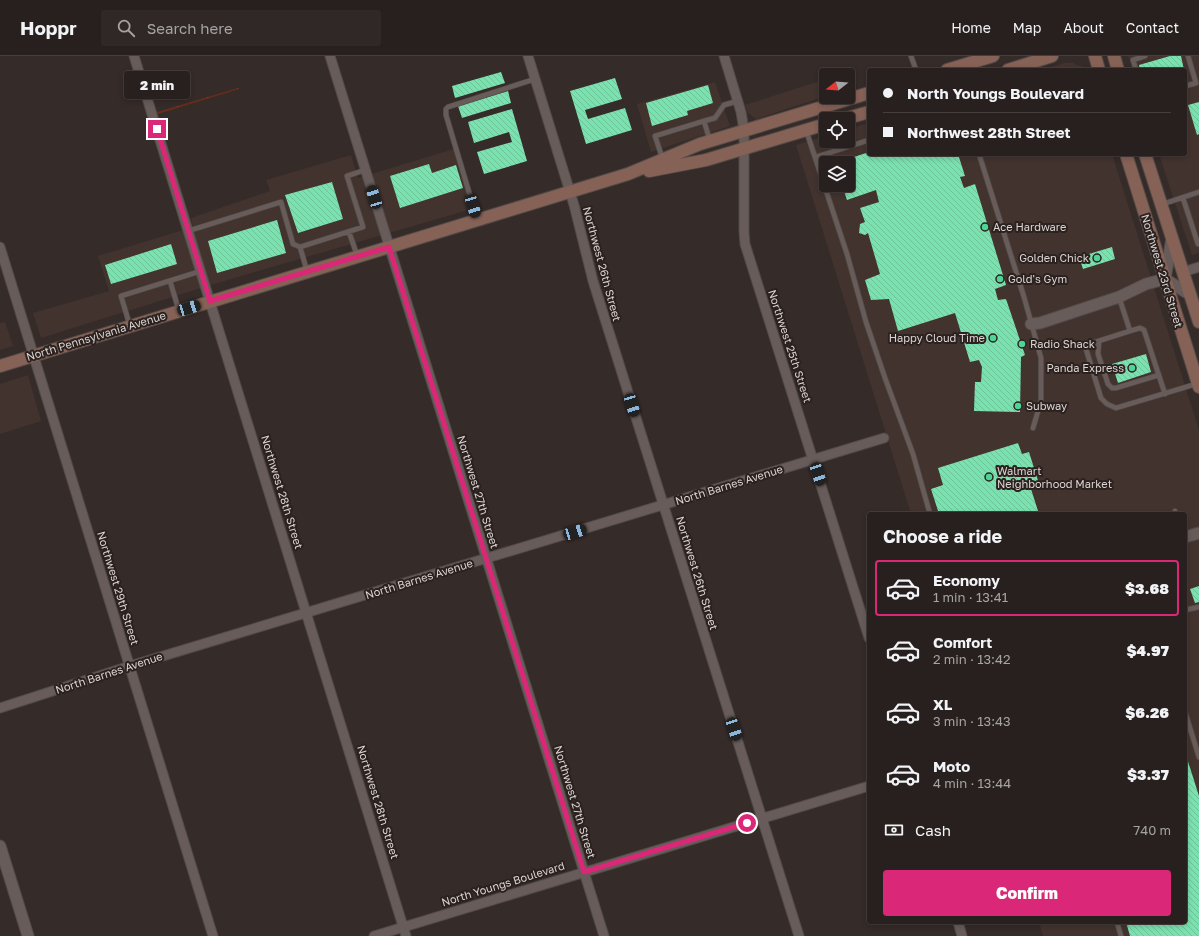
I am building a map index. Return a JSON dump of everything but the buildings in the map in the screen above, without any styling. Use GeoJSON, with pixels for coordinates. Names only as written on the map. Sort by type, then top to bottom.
{"type":"FeatureCollection","features":[{"type":"Feature","properties":{"kind":"main road"},"geometry":{"type":"LineString","coordinates":[[954,68],[992,56]]}},
{"type":"Feature","properties":{"kind":"main road"},"geometry":{"type":"LineString","coordinates":[[1014,68],[1052,56]]}},
{"type":"Feature","properties":{"kind":"main road"},"geometry":{"type":"LineString","coordinates":[[1095,56],[1098,68]]}},
{"type":"Feature","properties":{"kind":"main road"},"geometry":{"type":"LineString","coordinates":[[1114,56],[1117,68]]}},
{"type":"Feature","properties":{"kind":"main road","name":"North Pennsylvania Avenue"},"geometry":{"type":"LineString","coordinates":[[0,366],[628,174],[710,141],[867,94]]}},
{"type":"Feature","properties":{"kind":"main road"},"geometry":{"type":"LineString","coordinates":[[816,109],[819,115]]}},
{"type":"Feature","properties":{"kind":"main road"},"geometry":{"type":"LineString","coordinates":[[855,116],[867,113]]}},
{"type":"Feature","properties":{"kind":"main road","name":"North Pennsylvania Avenue"},"geometry":{"type":"LineString","coordinates":[[628,174],[706,160],[819,126]]}},
{"type":"Feature","properties":{"kind":"main road","name":"Northwest 23rd Street"},"geometry":{"type":"LineString","coordinates":[[1128,156],[1165,279],[1198,380]]}},
{"type":"Feature","properties":{"kind":"main road","name":"Northwest 23rd Street"},"geometry":{"type":"LineString","coordinates":[[1146,156],[1199,322]]}},
{"type":"Feature","properties":{"kind":"street","name":"Northwest 28th Street"},"geometry":{"type":"LineString","coordinates":[[134,56],[405,932]]}},
{"type":"Feature","properties":{"kind":"street","name":"Northwest 27th Street"},"geometry":{"type":"LineString","coordinates":[[330,56],[604,936]]}},
{"type":"Feature","properties":{"kind":"street","name":"Northwest 26th Street"},"geometry":{"type":"LineString","coordinates":[[528,56],[570,192],[593,281],[799,936]]}},
{"type":"Feature","properties":{"kind":"street","name":"Northwest 25th Street"},"geometry":{"type":"LineString","coordinates":[[724,56],[741,112],[744,130],[745,244],[867,632]]}},
{"type":"Feature","properties":{"kind":"street"},"geometry":{"type":"LineString","coordinates":[[1165,279],[1168,254],[1172,238]]}},
{"type":"Feature","properties":{"kind":"street","name":"Northwest 29th Street"},"geometry":{"type":"LineString","coordinates":[[0,247],[213,936]]}},
{"type":"Feature","properties":{"kind":"street"},"geometry":{"type":"LineString","coordinates":[[1183,272],[1199,267]]}},
{"type":"Feature","properties":{"kind":"street"},"geometry":{"type":"LineString","coordinates":[[1031,324],[1040,323],[1119,297],[1146,284],[1165,279],[1189,294]]}},
{"type":"Feature","properties":{"kind":"street","name":"North Barnes Avenue"},"geometry":{"type":"LineString","coordinates":[[0,708],[130,666],[884,438]]}},
{"type":"Feature","properties":{"kind":"street"},"geometry":{"type":"LineString","coordinates":[[1187,536],[1199,533]]}},
{"type":"Feature","properties":{"kind":"street","name":"North Youngs Boulevard"},"geometry":{"type":"LineString","coordinates":[[374,936],[405,932],[584,872],[867,787]]}},
{"type":"Feature","properties":{"kind":"street"},"geometry":{"type":"LineString","coordinates":[[0,846],[28,936]]}},
{"type":"Feature","properties":{"kind":"street"},"geometry":{"type":"LineString","coordinates":[[959,924],[962,936]]}},
{"type":"Feature","properties":{"kind":"lane"},"geometry":{"type":"LineString","coordinates":[[912,56],[915,68]]}},
{"type":"Feature","properties":{"kind":"lane"},"geometry":{"type":"LineString","coordinates":[[1135,68],[1133,60],[1145,56]]}},
{"type":"Feature","properties":{"kind":"lane"},"geometry":{"type":"LineString","coordinates":[[1187,86],[1196,84],[1188,56]]}},
{"type":"Feature","properties":{"kind":"lane"},"geometry":{"type":"LineString","coordinates":[[477,221],[446,115],[446,109],[448,107],[535,79]]}},
{"type":"Feature","properties":{"kind":"lane"},"geometry":{"type":"LineString","coordinates":[[663,160],[655,136],[715,118],[724,105],[738,101]]}},
{"type":"Feature","properties":{"kind":"lane"},"geometry":{"type":"LineString","coordinates":[[704,121],[710,141]]}},
{"type":"Feature","properties":{"kind":"lane"},"geometry":{"type":"LineString","coordinates":[[806,130],[845,247],[866,322],[913,454],[929,512]]}},
{"type":"Feature","properties":{"kind":"lane"},"geometry":{"type":"LineString","coordinates":[[816,157],[867,141]]}},
{"type":"Feature","properties":{"kind":"lane"},"geometry":{"type":"LineString","coordinates":[[980,156],[1022,290],[1041,358],[1041,401],[1033,428]]}},
{"type":"Feature","properties":{"kind":"lane"},"geometry":{"type":"LineString","coordinates":[[188,231],[281,202],[293,244],[300,247],[349,232],[363,227],[347,176],[365,170]]}},
{"type":"Feature","properties":{"kind":"lane"},"geometry":{"type":"LineString","coordinates":[[1161,205],[1199,192]]}},
{"type":"Feature","properties":{"kind":"lane"},"geometry":{"type":"LineString","coordinates":[[1183,198],[1199,244]]}},
{"type":"Feature","properties":{"kind":"lane"},"geometry":{"type":"LineString","coordinates":[[349,232],[357,257]]}},
{"type":"Feature","properties":{"kind":"lane"},"geometry":{"type":"LineString","coordinates":[[300,247],[307,272]]}},
{"type":"Feature","properties":{"kind":"lane"},"geometry":{"type":"LineString","coordinates":[[130,326],[121,296],[201,271]]}},
{"type":"Feature","properties":{"kind":"lane"},"geometry":{"type":"LineString","coordinates":[[170,280],[179,311]]}},
{"type":"Feature","properties":{"kind":"lane"},"geometry":{"type":"LineString","coordinates":[[1119,297],[1130,331]]}},
{"type":"Feature","properties":{"kind":"lane"},"geometry":{"type":"LineString","coordinates":[[1165,394],[1144,330],[1140,328],[1089,344],[1086,349],[1101,398],[1107,404],[1116,408],[1165,394],[1198,380]]}},
{"type":"Feature","properties":{"kind":"lane"},"geometry":{"type":"LineString","coordinates":[[1099,341],[1098,354],[1108,384],[1112,388],[1158,375]]}},
{"type":"Feature","properties":{"kind":"lane"},"geometry":{"type":"LineString","coordinates":[[1187,610],[1199,607]]}},
{"type":"Feature","properties":{"kind":"lane"},"geometry":{"type":"LineString","coordinates":[[1187,718],[1199,757]]}},
{"type":"Feature","properties":{"kind":"lane"},"geometry":{"type":"LineString","coordinates":[[1118,924],[1121,936]]}},
{"type":"Feature","properties":{"kind":"shaded area"},"geometry":{"type":"Polygon","coordinates":[[[1128,56],[1199,56],[1199,253],[1192,255],[1160,156],[1187,156],[1187,68],[1132,68],[1128,56]]]}},
{"type":"Feature","properties":{"kind":"shaded area"},"geometry":{"type":"Polygon","coordinates":[[[1064,63],[1074,63],[1075,65],[1082,66],[1083,68],[1048,68],[1064,63]]]}},
{"type":"Feature","properties":{"kind":"shaded area"},"geometry":{"type":"Polygon","coordinates":[[[819,81],[819,98],[756,119],[748,113],[745,105],[819,81]]]}},
{"type":"Feature","properties":{"kind":"shaded area"},"geometry":{"type":"Polygon","coordinates":[[[715,82],[730,126],[651,152],[637,104],[715,82]]]}},
{"type":"Feature","properties":{"kind":"shaded area"},"geometry":{"type":"Polygon","coordinates":[[[867,124],[867,156],[1113,156],[1199,430],[1199,936],[1043,936],[1040,924],[1187,924],[1187,512],[910,512],[796,145],[819,138],[819,148],[855,148],[855,127],[867,124]]]}},
{"type":"Feature","properties":{"kind":"shaded area"},"geometry":{"type":"Polygon","coordinates":[[[457,148],[475,208],[214,284],[41,338],[33,313],[109,291],[98,256],[193,227],[191,218],[270,191],[266,180],[351,155],[358,178],[457,148]]]}},
{"type":"Feature","properties":{"kind":"shaded area"},"geometry":{"type":"Polygon","coordinates":[[[5,322],[13,346],[0,350],[0,323],[5,322]]]}},
{"type":"Feature","properties":{"kind":"shaded area"},"geometry":{"type":"Polygon","coordinates":[[[28,375],[41,421],[0,434],[0,384],[28,375]]]}},
{"type":"Feature","properties":{"kind":"green space"},"geometry":{"type":"Polygon","coordinates":[[[238,88],[239,89],[158,114],[157,112],[238,88]]]}},
{"type":"Feature","properties":{"kind":"place","name":"Ace Hardware"},"geometry":{"type":"Point","coordinates":[985,227]}},
{"type":"Feature","properties":{"kind":"place","name":"Golden Chick"},"geometry":{"type":"Point","coordinates":[1097,258]}},
{"type":"Feature","properties":{"kind":"place","name":"Gold's Gym"},"geometry":{"type":"Point","coordinates":[1000,279]}},
{"type":"Feature","properties":{"kind":"place","name":"Happy Cloud Time"},"geometry":{"type":"Point","coordinates":[993,338]}},
{"type":"Feature","properties":{"kind":"place","name":"Radio Shack"},"geometry":{"type":"Point","coordinates":[1022,344]}},
{"type":"Feature","properties":{"kind":"place","name":"Panda Express"},"geometry":{"type":"Point","coordinates":[1132,368]}},
{"type":"Feature","properties":{"kind":"place","name":"Subway"},"geometry":{"type":"Point","coordinates":[1018,406]}},
{"type":"Feature","properties":{"kind":"place","name":"Walmart Neighborhood Market"},"geometry":{"type":"Point","coordinates":[989,477]}},
{"type":"Feature","properties":{"kind":"route"},"geometry":{"type":"LineString","coordinates":[[157,129],[210,301],[389,247],[584,872],[747,823]]}}]}
